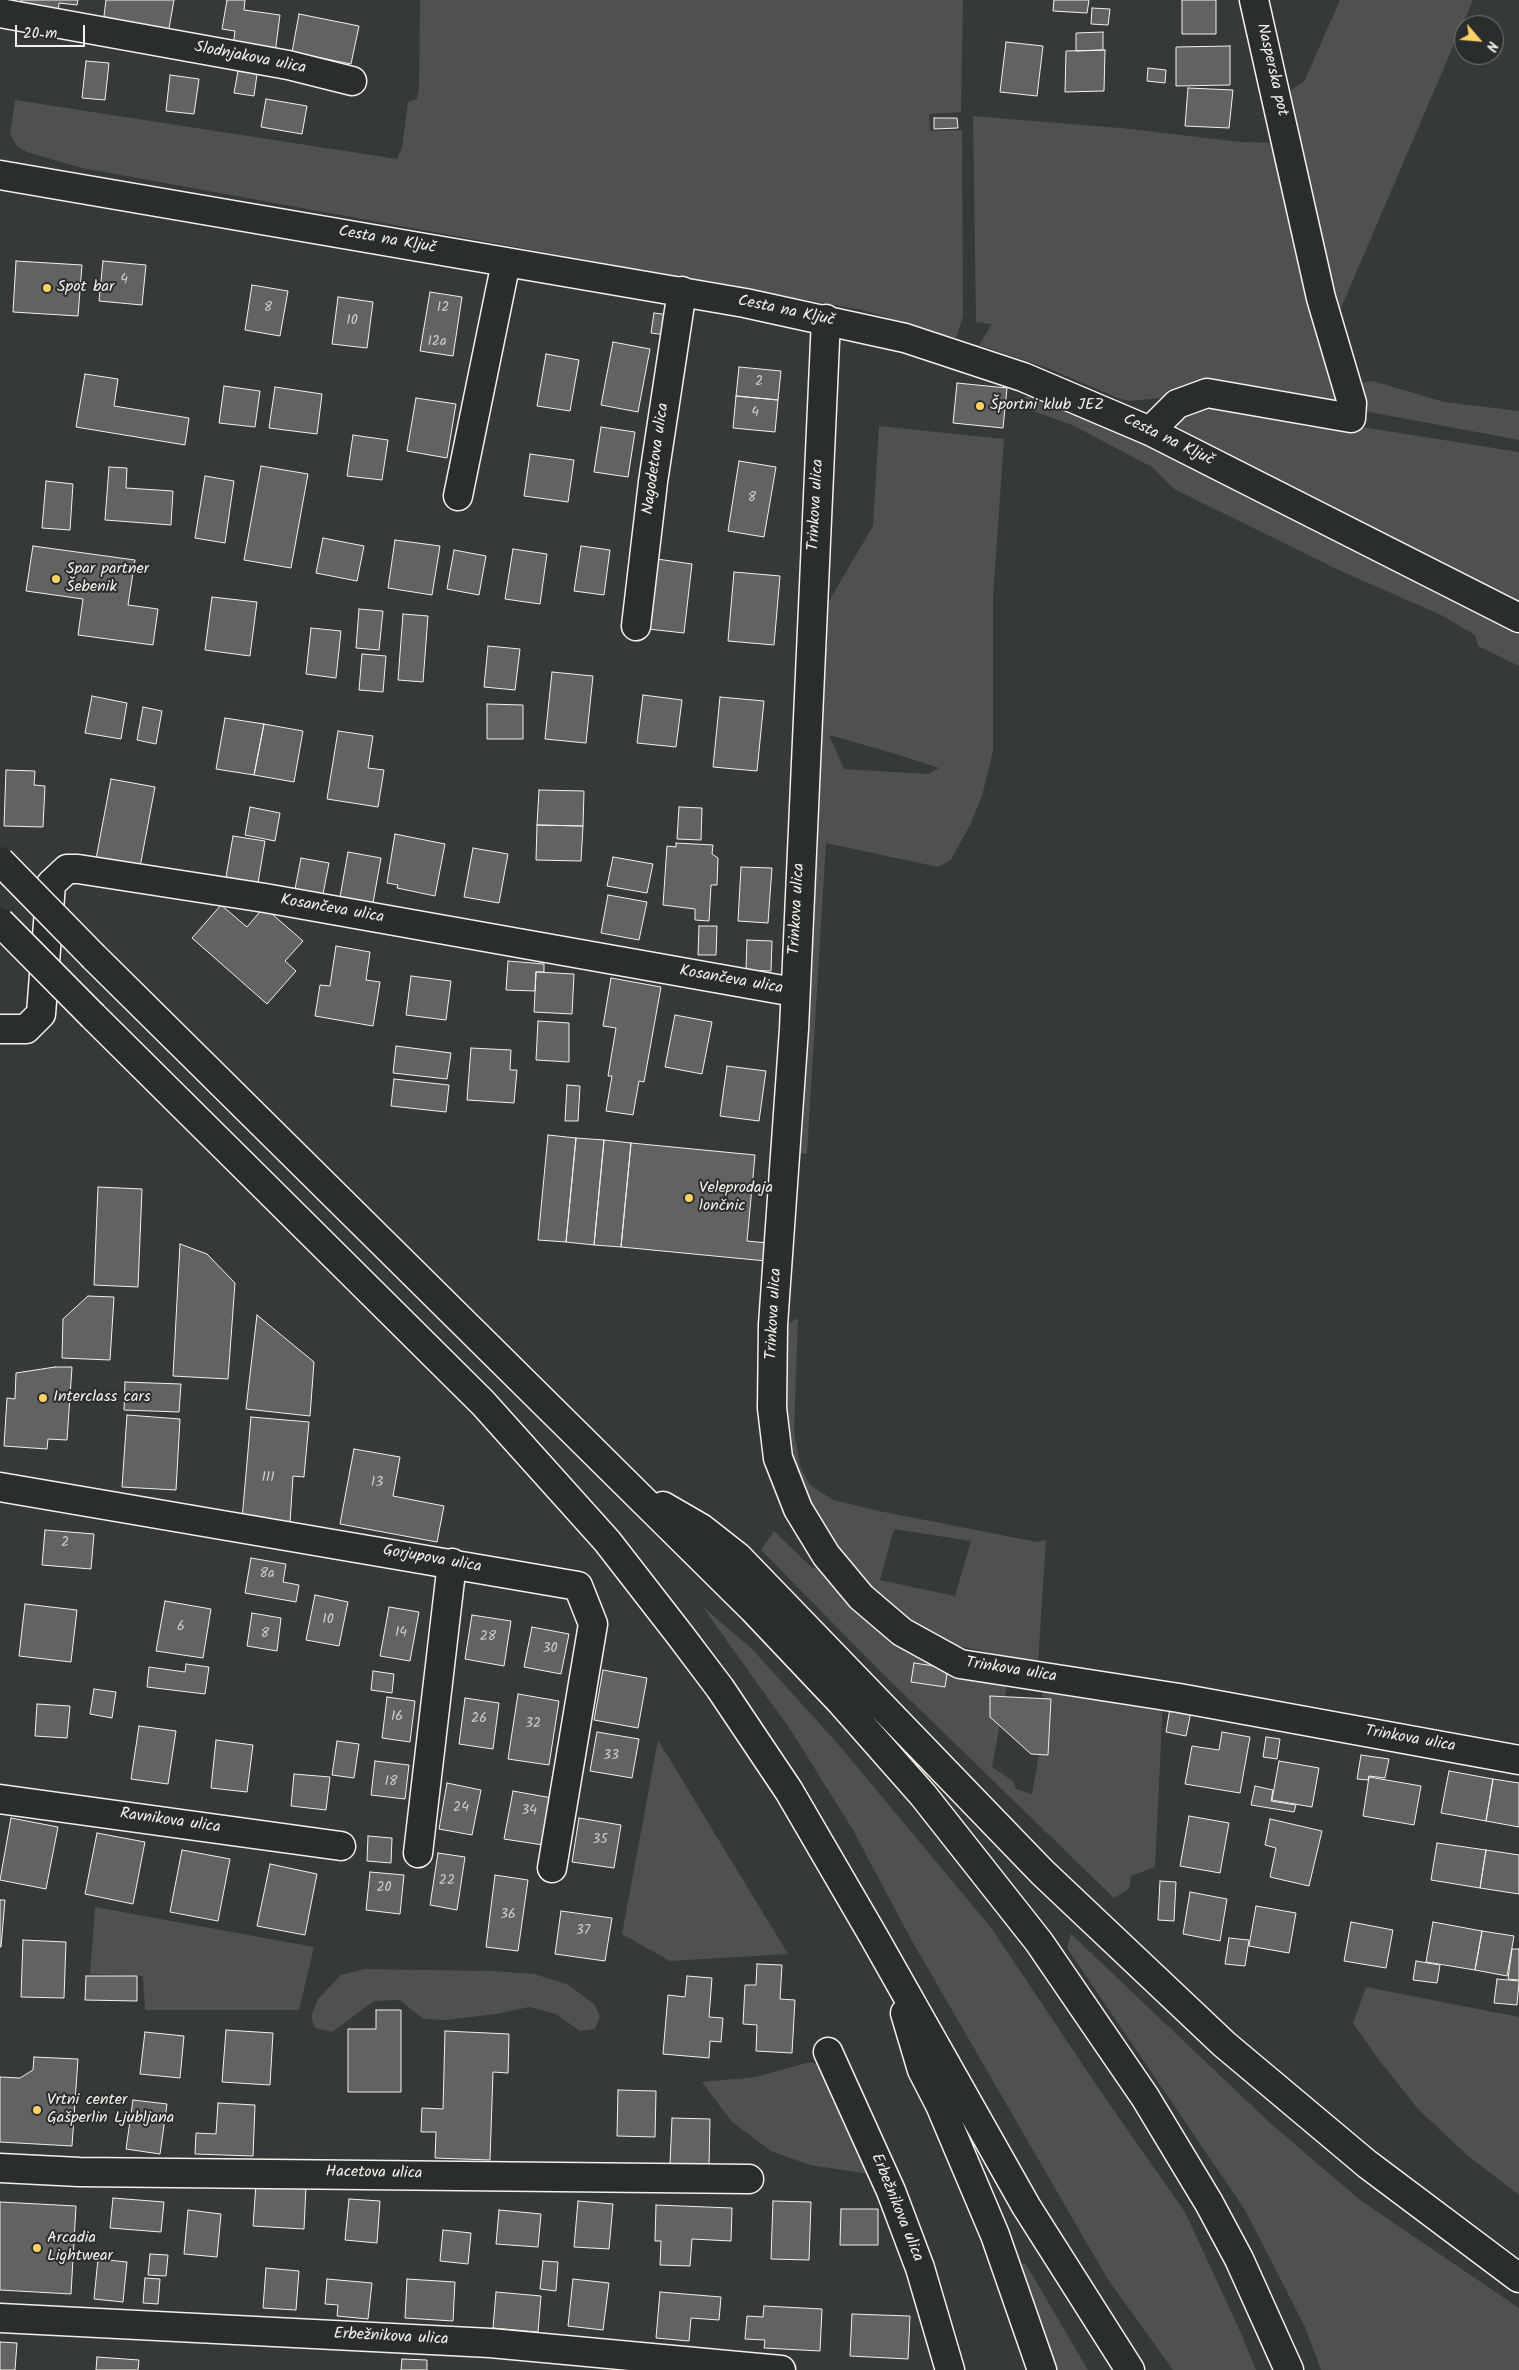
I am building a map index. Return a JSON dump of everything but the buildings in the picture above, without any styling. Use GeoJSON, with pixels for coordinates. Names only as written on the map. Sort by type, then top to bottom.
{"type":"FeatureCollection","features":[{"type":"Feature","properties":{"kind":"main road","name":"Nasperska pot"},"geometry":{"type":"LineString","coordinates":[[1150,431],[1177,404],[1207,393],[1351,418],[1352,403],[1322,298],[1254,0]]}},
{"type":"Feature","properties":{"kind":"main road","name":"Slodnjakova ulica"},"geometry":{"type":"LineString","coordinates":[[0,13],[288,65],[352,81]]}},
{"type":"Feature","properties":{"kind":"main road","name":"Cesta na Ključ"},"geometry":{"type":"LineString","coordinates":[[0,175],[682,292],[826,319],[905,338],[965,357],[1080,400],[1150,431],[1519,618]]}},
{"type":"Feature","properties":{"kind":"main road"},"geometry":{"type":"LineString","coordinates":[[458,496],[506,262]]}},
{"type":"Feature","properties":{"kind":"main road","name":"Nagodetova ulica"},"geometry":{"type":"LineString","coordinates":[[636,626],[653,482],[682,292]]}},
{"type":"Feature","properties":{"kind":"main road","name":"Trinkova ulica"},"geometry":{"type":"LineString","coordinates":[[826,319],[794,992],[773,1325],[772,1408],[778,1458],[798,1510],[826,1555],[861,1597],[902,1632],[960,1664],[1179,1698],[1519,1760]]}},
{"type":"Feature","properties":{"kind":"main road"},"geometry":{"type":"LineString","coordinates":[[0,861],[94,957],[639,1496],[798,1656],[882,1747],[962,1842],[1033,1935],[1115,2051],[1187,2165],[1239,2259],[1289,2370]]}},
{"type":"Feature","properties":{"kind":"main road","name":"Kosančeva ulica"},"geometry":{"type":"LineString","coordinates":[[0,1029],[26,1029],[41,1014],[51,884],[67,869],[266,898],[794,992]]}},
{"type":"Feature","properties":{"kind":"main road"},"geometry":{"type":"LineString","coordinates":[[0,922],[483,1403],[607,1541],[720,1688],[789,1791],[874,1937],[1030,2214],[1130,2370]]}},
{"type":"Feature","properties":{"kind":"main road","name":"Gorjupova ulica"},"geometry":{"type":"LineString","coordinates":[[0,1487],[578,1586],[594,1624],[552,1868]]}},
{"type":"Feature","properties":{"kind":"main road"},"geometry":{"type":"LineString","coordinates":[[639,1496],[674,1511],[701,1528],[738,1557],[1042,1872],[1224,2044],[1367,2164],[1519,2278]]}},
{"type":"Feature","properties":{"kind":"main road"},"geometry":{"type":"LineString","coordinates":[[418,1853],[452,1563]]}},
{"type":"Feature","properties":{"kind":"main road","name":"Ravnikova ulica"},"geometry":{"type":"LineString","coordinates":[[0,1799],[341,1846]]}},
{"type":"Feature","properties":{"kind":"main road"},"geometry":{"type":"LineString","coordinates":[[892,1971],[922,2070],[940,2105],[992,2226],[1017,2293],[1042,2370]]}},
{"type":"Feature","properties":{"kind":"main road","name":"Erbežnikova ulica"},"geometry":{"type":"LineString","coordinates":[[828,2052],[892,2191],[920,2268],[950,2370]]}},
{"type":"Feature","properties":{"kind":"main road","name":"Hacetova ulica"},"geometry":{"type":"LineString","coordinates":[[0,2168],[78,2172],[749,2179]]}},
{"type":"Feature","properties":{"kind":"main road","name":"Erbežnikova ulica"},"geometry":{"type":"LineString","coordinates":[[0,2318],[490,2343],[781,2370]]}},
{"type":"Feature","properties":{"kind":"shaded area"},"geometry":{"type":"Polygon","coordinates":[[[420,0],[963,0],[961,112],[929,114],[930,131],[962,130],[963,316],[956,338],[862,310],[82,168],[27,152],[17,146],[10,134],[15,100],[397,159],[402,148],[408,102],[417,99],[419,88],[420,0]]]}},
{"type":"Feature","properties":{"kind":"shaded area"},"geometry":{"type":"Polygon","coordinates":[[[1340,0],[1473,0],[1467,15],[1454,15],[1454,44],[1335,322],[1284,94],[1304,82],[1340,0]]]}},
{"type":"Feature","properties":{"kind":"shaded area"},"geometry":{"type":"Polygon","coordinates":[[[973,116],[1120,128],[1241,142],[1278,143],[1339,395],[1331,407],[1179,389],[1161,398],[1129,401],[1045,367],[979,345],[992,324],[976,322],[973,116]]]}},
{"type":"Feature","properties":{"kind":"shaded area"},"geometry":{"type":"Polygon","coordinates":[[[1373,381],[1444,402],[1519,411],[1519,440],[1364,411],[1359,392],[1361,383],[1373,381]]]}},
{"type":"Feature","properties":{"kind":"shaded area"},"geometry":{"type":"Polygon","coordinates":[[[1029,394],[1108,427],[1186,464],[1519,633],[1519,666],[1478,646],[1475,635],[1439,614],[1343,572],[1174,489],[1152,467],[1072,425],[1022,407],[1022,401],[1029,394]]]}},
{"type":"Feature","properties":{"kind":"shaded area"},"geometry":{"type":"Polygon","coordinates":[[[1201,404],[1291,420],[1306,427],[1323,428],[1343,424],[1519,452],[1519,601],[1184,432],[1175,424],[1176,415],[1201,404]]]}},
{"type":"Feature","properties":{"kind":"shaded area"},"geometry":{"type":"Polygon","coordinates":[[[879,426],[1004,439],[993,598],[993,751],[982,796],[971,823],[951,860],[938,867],[826,843],[807,1154],[795,1153],[822,613],[873,526],[879,426]],[[829,735],[844,769],[928,774],[939,768],[829,735]]]}},
{"type":"Feature","properties":{"kind":"shaded area"},"geometry":{"type":"Polygon","coordinates":[[[798,1318],[794,1431],[800,1466],[810,1485],[833,1500],[879,1511],[1037,1542],[1046,1540],[1038,1663],[938,1641],[900,1620],[830,1548],[786,1454],[783,1327],[798,1318]],[[894,1529],[880,1580],[955,1596],[971,1541],[894,1529]]]}},
{"type":"Feature","properties":{"kind":"shaded area"},"geometry":{"type":"Polygon","coordinates":[[[774,1531],[813,1569],[821,1562],[1007,1685],[992,1767],[1013,1781],[1016,1789],[1032,1794],[1048,1701],[1042,1696],[1045,1685],[1163,1700],[1155,1867],[1131,1876],[1129,1889],[1114,1898],[877,1668],[761,1550],[774,1531]]]}},
{"type":"Feature","properties":{"kind":"shaded area"},"geometry":{"type":"Polygon","coordinates":[[[702,1606],[752,1649],[838,1744],[992,1929],[1101,2092],[1185,2212],[1256,2370],[1173,2370],[1107,2278],[912,1941],[853,1830],[792,1732],[702,1606]]]}},
{"type":"Feature","properties":{"kind":"shaded area"},"geometry":{"type":"Polygon","coordinates":[[[658,1740],[788,1954],[670,1961],[622,1934],[658,1740]]]}},
{"type":"Feature","properties":{"kind":"shaded area"},"geometry":{"type":"Polygon","coordinates":[[[95,1907],[314,1947],[299,2010],[145,2010],[143,1976],[90,1974],[95,1907]]]}},
{"type":"Feature","properties":{"kind":"shaded area"},"geometry":{"type":"Polygon","coordinates":[[[1071,1934],[1269,2122],[1360,2200],[1519,2308],[1519,2370],[1321,2370],[1305,2327],[1245,2210],[1067,1948],[1071,1934]]]}},
{"type":"Feature","properties":{"kind":"shaded area"},"geometry":{"type":"Polygon","coordinates":[[[365,1969],[492,1971],[534,1974],[567,1984],[594,2004],[600,2016],[595,2029],[580,2031],[556,2014],[529,2007],[496,2014],[446,2020],[423,2019],[400,2000],[374,2001],[332,2032],[315,2028],[311,2016],[318,1999],[341,1975],[365,1969]]]}},
{"type":"Feature","properties":{"kind":"shaded area"},"geometry":{"type":"Polygon","coordinates":[[[1366,1987],[1519,2017],[1519,2195],[1467,2155],[1419,2110],[1379,2060],[1353,2023],[1366,1987]]]}},
{"type":"Feature","properties":{"kind":"shaded area"},"geometry":{"type":"Polygon","coordinates":[[[810,2062],[817,2064],[825,2070],[869,2174],[810,2165],[771,2151],[731,2121],[702,2082],[756,2077],[810,2062]]]}},
{"type":"Feature","properties":{"kind":"shaded area"},"geometry":{"type":"Polygon","coordinates":[[[1025,2263],[1088,2370],[1053,2370],[1020,2265],[1025,2263]]]}},
{"type":"Feature","properties":{"kind":"place","name":"Spot bar"},"geometry":{"type":"Point","coordinates":[47,288]}},
{"type":"Feature","properties":{"kind":"place","name":"Športni klub JEZ"},"geometry":{"type":"Point","coordinates":[980,406]}},
{"type":"Feature","properties":{"kind":"place","name":"Spar partner Šebenik"},"geometry":{"type":"Point","coordinates":[56,579]}},
{"type":"Feature","properties":{"kind":"place","name":"Veleprodaja lončnic"},"geometry":{"type":"Point","coordinates":[689,1198]}},
{"type":"Feature","properties":{"kind":"place","name":"Interclass cars"},"geometry":{"type":"Point","coordinates":[43,1398]}},
{"type":"Feature","properties":{"kind":"place","name":"Vrtni center Gašperlin Ljubljana"},"geometry":{"type":"Point","coordinates":[37,2110]}},
{"type":"Feature","properties":{"kind":"place","name":"Arcadia Lightwear"},"geometry":{"type":"Point","coordinates":[37,2248]}}]}
